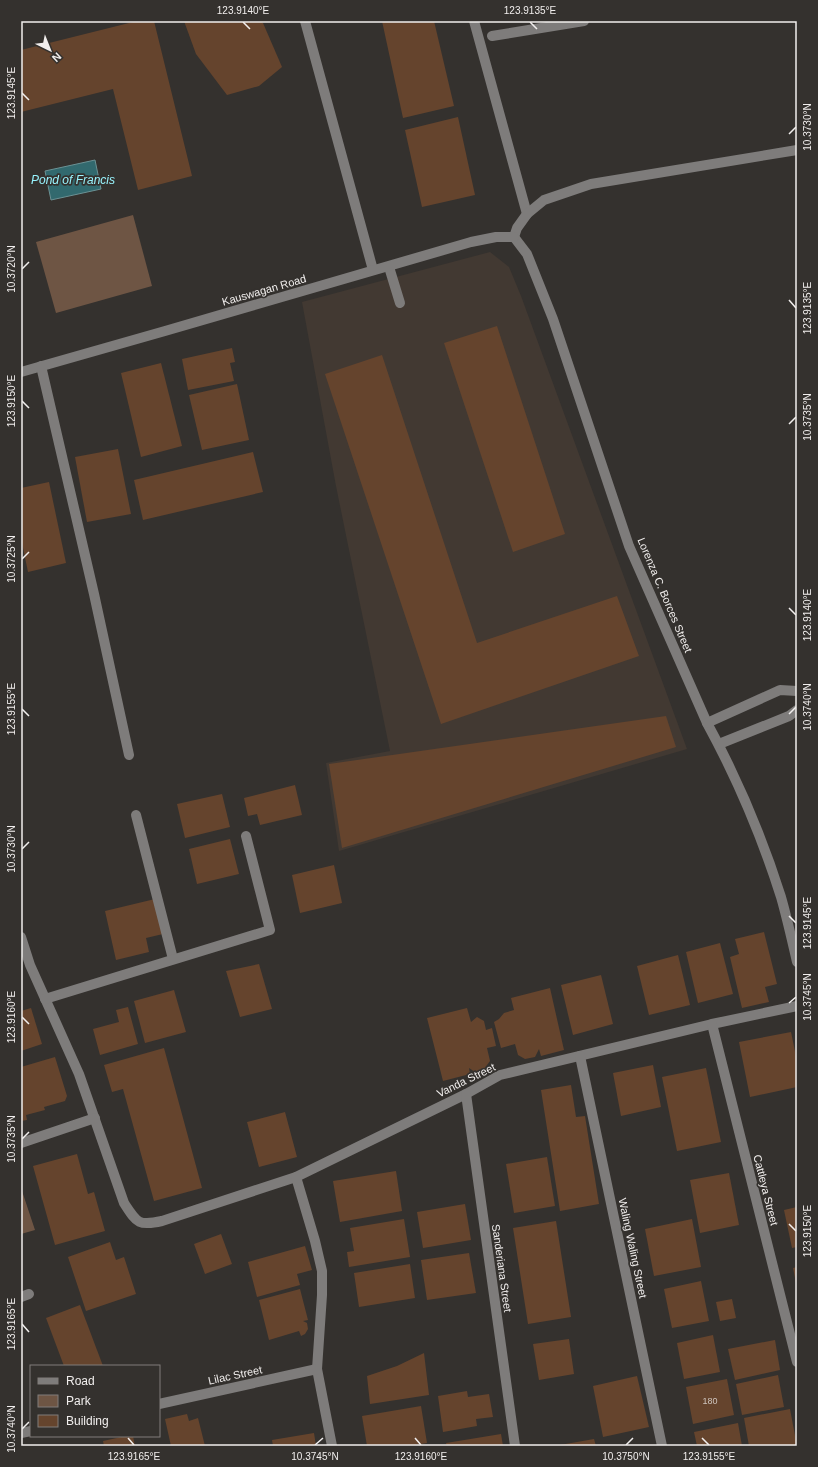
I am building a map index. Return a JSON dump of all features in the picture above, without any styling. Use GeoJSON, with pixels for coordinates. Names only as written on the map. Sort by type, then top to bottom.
{"type":"FeatureCollection","features":[{"type":"Feature","properties":{"kind":"street"},"geometry":{"type":"LineString","coordinates":[[305,21],[372,270]]}},
{"type":"Feature","properties":{"kind":"street"},"geometry":{"type":"LineString","coordinates":[[474,21],[527,214]]}},
{"type":"Feature","properties":{"kind":"street"},"geometry":{"type":"LineString","coordinates":[[492,36],[584,21]]}},
{"type":"Feature","properties":{"kind":"street"},"geometry":{"type":"LineString","coordinates":[[514,237],[517,228],[527,214],[544,200],[592,184],[797,150]]}},
{"type":"Feature","properties":{"kind":"street","name":"Kauswagan Road"},"geometry":{"type":"LineString","coordinates":[[21,372],[372,270],[389,267],[471,242],[496,237],[514,237]]}},
{"type":"Feature","properties":{"kind":"street","name":"Lorenza C. Borces Street"},"geometry":{"type":"LineString","coordinates":[[514,237],[527,254],[552,319],[629,546],[707,723],[719,744],[757,829],[781,897],[797,962]]}},
{"type":"Feature","properties":{"kind":"street"},"geometry":{"type":"LineString","coordinates":[[389,267],[400,304]]}},
{"type":"Feature","properties":{"kind":"street"},"geometry":{"type":"LineString","coordinates":[[41,366],[94,594],[129,755]]}},
{"type":"Feature","properties":{"kind":"street"},"geometry":{"type":"LineString","coordinates":[[707,723],[780,690],[797,691]]}},
{"type":"Feature","properties":{"kind":"street"},"geometry":{"type":"LineString","coordinates":[[719,744],[789,716],[797,710]]}},
{"type":"Feature","properties":{"kind":"street"},"geometry":{"type":"LineString","coordinates":[[136,815],[173,959]]}},
{"type":"Feature","properties":{"kind":"street"},"geometry":{"type":"LineString","coordinates":[[45,999],[270,930],[246,836]]}},
{"type":"Feature","properties":{"kind":"street","name":"Vanda Street"},"geometry":{"type":"LineString","coordinates":[[21,937],[30,965],[79,1074],[124,1203],[131,1215],[139,1222],[148,1224],[162,1222],[296,1177],[466,1094],[500,1075],[712,1024],[797,1006]]}},
{"type":"Feature","properties":{"kind":"street","name":"Cattleya Street"},"geometry":{"type":"LineString","coordinates":[[712,1024],[797,1362]]}},
{"type":"Feature","properties":{"kind":"street","name":"Waling Waling Street"},"geometry":{"type":"LineString","coordinates":[[580,1056],[662,1446]]}},
{"type":"Feature","properties":{"kind":"street","name":"Sanderiana Street"},"geometry":{"type":"LineString","coordinates":[[466,1094],[515,1446]]}},
{"type":"Feature","properties":{"kind":"street"},"geometry":{"type":"LineString","coordinates":[[21,1143],[95,1118]]}},
{"type":"Feature","properties":{"kind":"street"},"geometry":{"type":"LineString","coordinates":[[296,1177],[315,1241],[322,1272],[317,1369],[332,1446]]}},
{"type":"Feature","properties":{"kind":"street","name":"Lilac Street"},"geometry":{"type":"LineString","coordinates":[[160,1404],[317,1369]]}},
{"type":"Feature","properties":{"kind":"shaded area"},"geometry":{"type":"Polygon","coordinates":[[[490,252],[509,267],[521,296],[687,749],[339,851],[326,763],[390,751],[336,486],[302,302],[490,252]]]}},
{"type":"Feature","properties":{"kind":"green space"},"geometry":{"type":"Polygon","coordinates":[[[133,215],[152,286],[56,313],[36,242],[133,215]]]}},
{"type":"Feature","properties":{"kind":"green space"},"geometry":{"type":"Polygon","coordinates":[[[21,1188],[35,1230],[21,1234],[21,1188]]]}},
{"type":"Feature","properties":{"kind":"water","name":"Pond of Francis"},"geometry":{"type":"Polygon","coordinates":[[[95,160],[101,189],[51,200],[45,171],[95,160]]]}},
{"type":"Feature","properties":{"kind":"building"},"geometry":{"type":"Polygon","coordinates":[[[137,21],[154,21],[192,176],[138,190],[113,89],[21,112],[21,50],[137,21]]]}},
{"type":"Feature","properties":{"kind":"building"},"geometry":{"type":"Polygon","coordinates":[[[184,21],[260,21],[263,23],[282,67],[259,86],[227,95],[196,54],[184,21]]]}},
{"type":"Feature","properties":{"kind":"building"},"geometry":{"type":"Polygon","coordinates":[[[382,21],[434,21],[454,106],[403,118],[382,21]]]}},
{"type":"Feature","properties":{"kind":"building"},"geometry":{"type":"Polygon","coordinates":[[[458,117],[475,195],[422,207],[405,130],[458,117]]]}},
{"type":"Feature","properties":{"kind":"building"},"geometry":{"type":"Polygon","coordinates":[[[497,326],[565,534],[513,552],[444,343],[497,326]]]}},
{"type":"Feature","properties":{"kind":"building"},"geometry":{"type":"Polygon","coordinates":[[[232,348],[235,362],[230,363],[234,381],[188,390],[182,359],[232,348]]]}},
{"type":"Feature","properties":{"kind":"building"},"geometry":{"type":"Polygon","coordinates":[[[382,355],[477,643],[617,596],[639,656],[441,724],[325,374],[382,355]]]}},
{"type":"Feature","properties":{"kind":"building"},"geometry":{"type":"Polygon","coordinates":[[[161,363],[182,446],[141,457],[121,373],[161,363]]]}},
{"type":"Feature","properties":{"kind":"building"},"geometry":{"type":"Polygon","coordinates":[[[237,384],[249,440],[202,450],[189,395],[237,384]]]}},
{"type":"Feature","properties":{"kind":"building"},"geometry":{"type":"Polygon","coordinates":[[[118,449],[131,514],[87,522],[75,457],[118,449]]]}},
{"type":"Feature","properties":{"kind":"building"},"geometry":{"type":"Polygon","coordinates":[[[253,452],[263,492],[143,520],[134,480],[253,452]]]}},
{"type":"Feature","properties":{"kind":"building"},"geometry":{"type":"Polygon","coordinates":[[[49,482],[66,563],[28,572],[21,538],[21,488],[49,482]]]}},
{"type":"Feature","properties":{"kind":"building"},"geometry":{"type":"Polygon","coordinates":[[[666,716],[676,747],[342,848],[329,764],[666,716]]]}},
{"type":"Feature","properties":{"kind":"building"},"geometry":{"type":"Polygon","coordinates":[[[295,785],[302,815],[260,825],[257,814],[248,816],[244,798],[295,785]]]}},
{"type":"Feature","properties":{"kind":"building"},"geometry":{"type":"Polygon","coordinates":[[[222,794],[230,827],[185,838],[177,804],[222,794]]]}},
{"type":"Feature","properties":{"kind":"building"},"geometry":{"type":"Polygon","coordinates":[[[230,839],[239,874],[197,884],[189,849],[230,839]]]}},
{"type":"Feature","properties":{"kind":"building"},"geometry":{"type":"Polygon","coordinates":[[[334,865],[342,903],[300,913],[292,875],[334,865]]]}},
{"type":"Feature","properties":{"kind":"building"},"geometry":{"type":"Polygon","coordinates":[[[155,899],[163,934],[146,938],[149,952],[116,960],[105,911],[155,899]]]}},
{"type":"Feature","properties":{"kind":"building"},"geometry":{"type":"Polygon","coordinates":[[[764,932],[777,984],[765,987],[769,1002],[742,1008],[730,957],[739,954],[735,939],[764,932]]]}},
{"type":"Feature","properties":{"kind":"building"},"geometry":{"type":"Polygon","coordinates":[[[720,943],[733,994],[698,1003],[686,952],[720,943]]]}},
{"type":"Feature","properties":{"kind":"building"},"geometry":{"type":"Polygon","coordinates":[[[678,955],[690,1005],[649,1015],[637,966],[678,955]]]}},
{"type":"Feature","properties":{"kind":"building"},"geometry":{"type":"Polygon","coordinates":[[[259,964],[272,1009],[240,1017],[226,971],[259,964]]]}},
{"type":"Feature","properties":{"kind":"building"},"geometry":{"type":"Polygon","coordinates":[[[601,975],[613,1024],[573,1035],[561,985],[601,975]]]}},
{"type":"Feature","properties":{"kind":"building"},"geometry":{"type":"Polygon","coordinates":[[[550,988],[564,1050],[541,1056],[539,1049],[535,1057],[525,1059],[518,1055],[515,1044],[501,1048],[494,1022],[504,1013],[514,1010],[511,998],[550,988]]]}},
{"type":"Feature","properties":{"kind":"building"},"geometry":{"type":"Polygon","coordinates":[[[174,990],[186,1032],[145,1043],[134,1001],[174,990]]]}},
{"type":"Feature","properties":{"kind":"building"},"geometry":{"type":"Polygon","coordinates":[[[128,1007],[138,1044],[100,1055],[93,1029],[119,1022],[116,1010],[128,1007]]]}},
{"type":"Feature","properties":{"kind":"building"},"geometry":{"type":"Polygon","coordinates":[[[31,1008],[42,1044],[21,1051],[21,1011],[31,1008]]]}},
{"type":"Feature","properties":{"kind":"building"},"geometry":{"type":"Polygon","coordinates":[[[467,1008],[471,1022],[477,1017],[484,1021],[486,1030],[492,1028],[496,1046],[487,1048],[490,1061],[484,1069],[475,1072],[469,1068],[470,1074],[443,1081],[427,1018],[467,1008]]]}},
{"type":"Feature","properties":{"kind":"building"},"geometry":{"type":"Polygon","coordinates":[[[791,1032],[797,1061],[797,1087],[750,1097],[739,1042],[791,1032]]]}},
{"type":"Feature","properties":{"kind":"building"},"geometry":{"type":"Polygon","coordinates":[[[164,1048],[202,1188],[154,1201],[123,1089],[112,1092],[104,1065],[164,1048]]]}},
{"type":"Feature","properties":{"kind":"building"},"geometry":{"type":"Polygon","coordinates":[[[55,1057],[67,1096],[65,1101],[44,1107],[45,1110],[26,1115],[27,1120],[21,1121],[21,1067],[55,1057]]]}},
{"type":"Feature","properties":{"kind":"building"},"geometry":{"type":"Polygon","coordinates":[[[653,1065],[661,1107],[621,1116],[613,1073],[653,1065]]]}},
{"type":"Feature","properties":{"kind":"building"},"geometry":{"type":"Polygon","coordinates":[[[706,1068],[721,1142],[677,1151],[662,1077],[706,1068]]]}},
{"type":"Feature","properties":{"kind":"building"},"geometry":{"type":"Polygon","coordinates":[[[571,1085],[576,1117],[585,1116],[599,1204],[560,1211],[541,1090],[571,1085]]]}},
{"type":"Feature","properties":{"kind":"building"},"geometry":{"type":"Polygon","coordinates":[[[285,1112],[297,1157],[259,1167],[247,1122],[285,1112]]]}},
{"type":"Feature","properties":{"kind":"building"},"geometry":{"type":"Polygon","coordinates":[[[77,1154],[88,1194],[94,1192],[105,1231],[55,1245],[33,1166],[77,1154]]]}},
{"type":"Feature","properties":{"kind":"building"},"geometry":{"type":"Polygon","coordinates":[[[547,1157],[555,1206],[514,1213],[506,1164],[547,1157]]]}},
{"type":"Feature","properties":{"kind":"building"},"geometry":{"type":"Polygon","coordinates":[[[396,1171],[402,1211],[340,1222],[333,1181],[396,1171]]]}},
{"type":"Feature","properties":{"kind":"building"},"geometry":{"type":"Polygon","coordinates":[[[729,1173],[739,1225],[700,1233],[690,1180],[729,1173]]]}},
{"type":"Feature","properties":{"kind":"building"},"geometry":{"type":"Polygon","coordinates":[[[465,1204],[471,1240],[423,1248],[417,1212],[465,1204]]]}},
{"type":"Feature","properties":{"kind":"building"},"geometry":{"type":"Polygon","coordinates":[[[797,1207],[797,1247],[792,1248],[784,1210],[797,1207]]]}},
{"type":"Feature","properties":{"kind":"building"},"geometry":{"type":"Polygon","coordinates":[[[404,1219],[410,1257],[349,1267],[347,1252],[354,1251],[350,1228],[404,1219]]]}},
{"type":"Feature","properties":{"kind":"building"},"geometry":{"type":"Polygon","coordinates":[[[692,1219],[701,1267],[654,1276],[645,1229],[692,1219]]]}},
{"type":"Feature","properties":{"kind":"building"},"geometry":{"type":"Polygon","coordinates":[[[556,1221],[571,1317],[528,1324],[513,1228],[556,1221]]]}},
{"type":"Feature","properties":{"kind":"building"},"geometry":{"type":"Polygon","coordinates":[[[221,1234],[232,1264],[205,1274],[194,1244],[221,1234]]]}},
{"type":"Feature","properties":{"kind":"building"},"geometry":{"type":"Polygon","coordinates":[[[110,1242],[116,1260],[124,1257],[136,1294],[86,1311],[68,1257],[110,1242]]]}},
{"type":"Feature","properties":{"kind":"building"},"geometry":{"type":"Polygon","coordinates":[[[305,1246],[312,1270],[297,1274],[300,1285],[257,1297],[248,1262],[305,1246]]]}},
{"type":"Feature","properties":{"kind":"building"},"geometry":{"type":"Polygon","coordinates":[[[469,1253],[476,1293],[427,1300],[421,1260],[469,1253]]]}},
{"type":"Feature","properties":{"kind":"building"},"geometry":{"type":"Polygon","coordinates":[[[410,1264],[415,1298],[359,1307],[354,1273],[410,1264]]]}},
{"type":"Feature","properties":{"kind":"building"},"geometry":{"type":"Polygon","coordinates":[[[797,1267],[797,1283],[796,1283],[793,1268],[797,1267]]]}},
{"type":"Feature","properties":{"kind":"building"},"geometry":{"type":"Polygon","coordinates":[[[701,1281],[709,1321],[672,1328],[664,1289],[701,1281]]]}},
{"type":"Feature","properties":{"kind":"building"},"geometry":{"type":"Polygon","coordinates":[[[300,1289],[308,1320],[303,1321],[307,1323],[308,1329],[305,1334],[301,1336],[299,1331],[269,1340],[259,1300],[300,1289]]]}},
{"type":"Feature","properties":{"kind":"building"},"geometry":{"type":"Polygon","coordinates":[[[732,1299],[736,1318],[720,1321],[716,1302],[732,1299]]]}},
{"type":"Feature","properties":{"kind":"building"},"geometry":{"type":"Polygon","coordinates":[[[80,1305],[103,1365],[64,1365],[46,1318],[80,1305]]]}},
{"type":"Feature","properties":{"kind":"building"},"geometry":{"type":"Polygon","coordinates":[[[713,1335],[720,1372],[684,1379],[677,1343],[713,1335]]]}},
{"type":"Feature","properties":{"kind":"building"},"geometry":{"type":"Polygon","coordinates":[[[569,1339],[574,1374],[539,1380],[533,1344],[569,1339]]]}},
{"type":"Feature","properties":{"kind":"building"},"geometry":{"type":"Polygon","coordinates":[[[775,1340],[780,1370],[735,1380],[728,1349],[775,1340]]]}},
{"type":"Feature","properties":{"kind":"building"},"geometry":{"type":"Polygon","coordinates":[[[424,1353],[429,1395],[370,1404],[367,1376],[397,1366],[424,1353]]]}},
{"type":"Feature","properties":{"kind":"building"},"geometry":{"type":"Polygon","coordinates":[[[778,1375],[784,1407],[742,1415],[736,1384],[778,1375]]]}},
{"type":"Feature","properties":{"kind":"building"},"geometry":{"type":"Polygon","coordinates":[[[637,1376],[649,1427],[603,1437],[593,1386],[637,1376]]]}},
{"type":"Feature","properties":{"kind":"building"},"geometry":{"type":"Polygon","coordinates":[[[727,1379],[734,1415],[693,1424],[686,1387],[727,1379]]]}},
{"type":"Feature","properties":{"kind":"building"},"geometry":{"type":"Polygon","coordinates":[[[467,1391],[468,1397],[489,1394],[493,1417],[476,1419],[477,1426],[443,1432],[438,1396],[467,1391]]]}},
{"type":"Feature","properties":{"kind":"building"},"geometry":{"type":"Polygon","coordinates":[[[421,1406],[427,1443],[409,1446],[367,1446],[362,1416],[421,1406]]]}},
{"type":"Feature","properties":{"kind":"building"},"geometry":{"type":"Polygon","coordinates":[[[790,1409],[797,1446],[749,1446],[744,1418],[790,1409]]]}},
{"type":"Feature","properties":{"kind":"building"},"geometry":{"type":"Polygon","coordinates":[[[187,1414],[189,1421],[198,1418],[205,1446],[171,1446],[165,1419],[187,1414]]]}},
{"type":"Feature","properties":{"kind":"building"},"geometry":{"type":"Polygon","coordinates":[[[738,1423],[742,1446],[697,1446],[694,1432],[738,1423]]]}},
{"type":"Feature","properties":{"kind":"building"},"geometry":{"type":"Polygon","coordinates":[[[314,1433],[316,1446],[273,1446],[272,1440],[314,1433]]]}},
{"type":"Feature","properties":{"kind":"building"},"geometry":{"type":"Polygon","coordinates":[[[501,1434],[503,1446],[447,1446],[446,1443],[501,1434]]]}},
{"type":"Feature","properties":{"kind":"building"},"geometry":{"type":"Polygon","coordinates":[[[121,1437],[133,1437],[135,1446],[104,1446],[103,1441],[121,1437]]]}},
{"type":"Feature","properties":{"kind":"building"},"geometry":{"type":"Polygon","coordinates":[[[594,1439],[596,1446],[560,1446],[560,1445],[594,1439]]]}}]}
